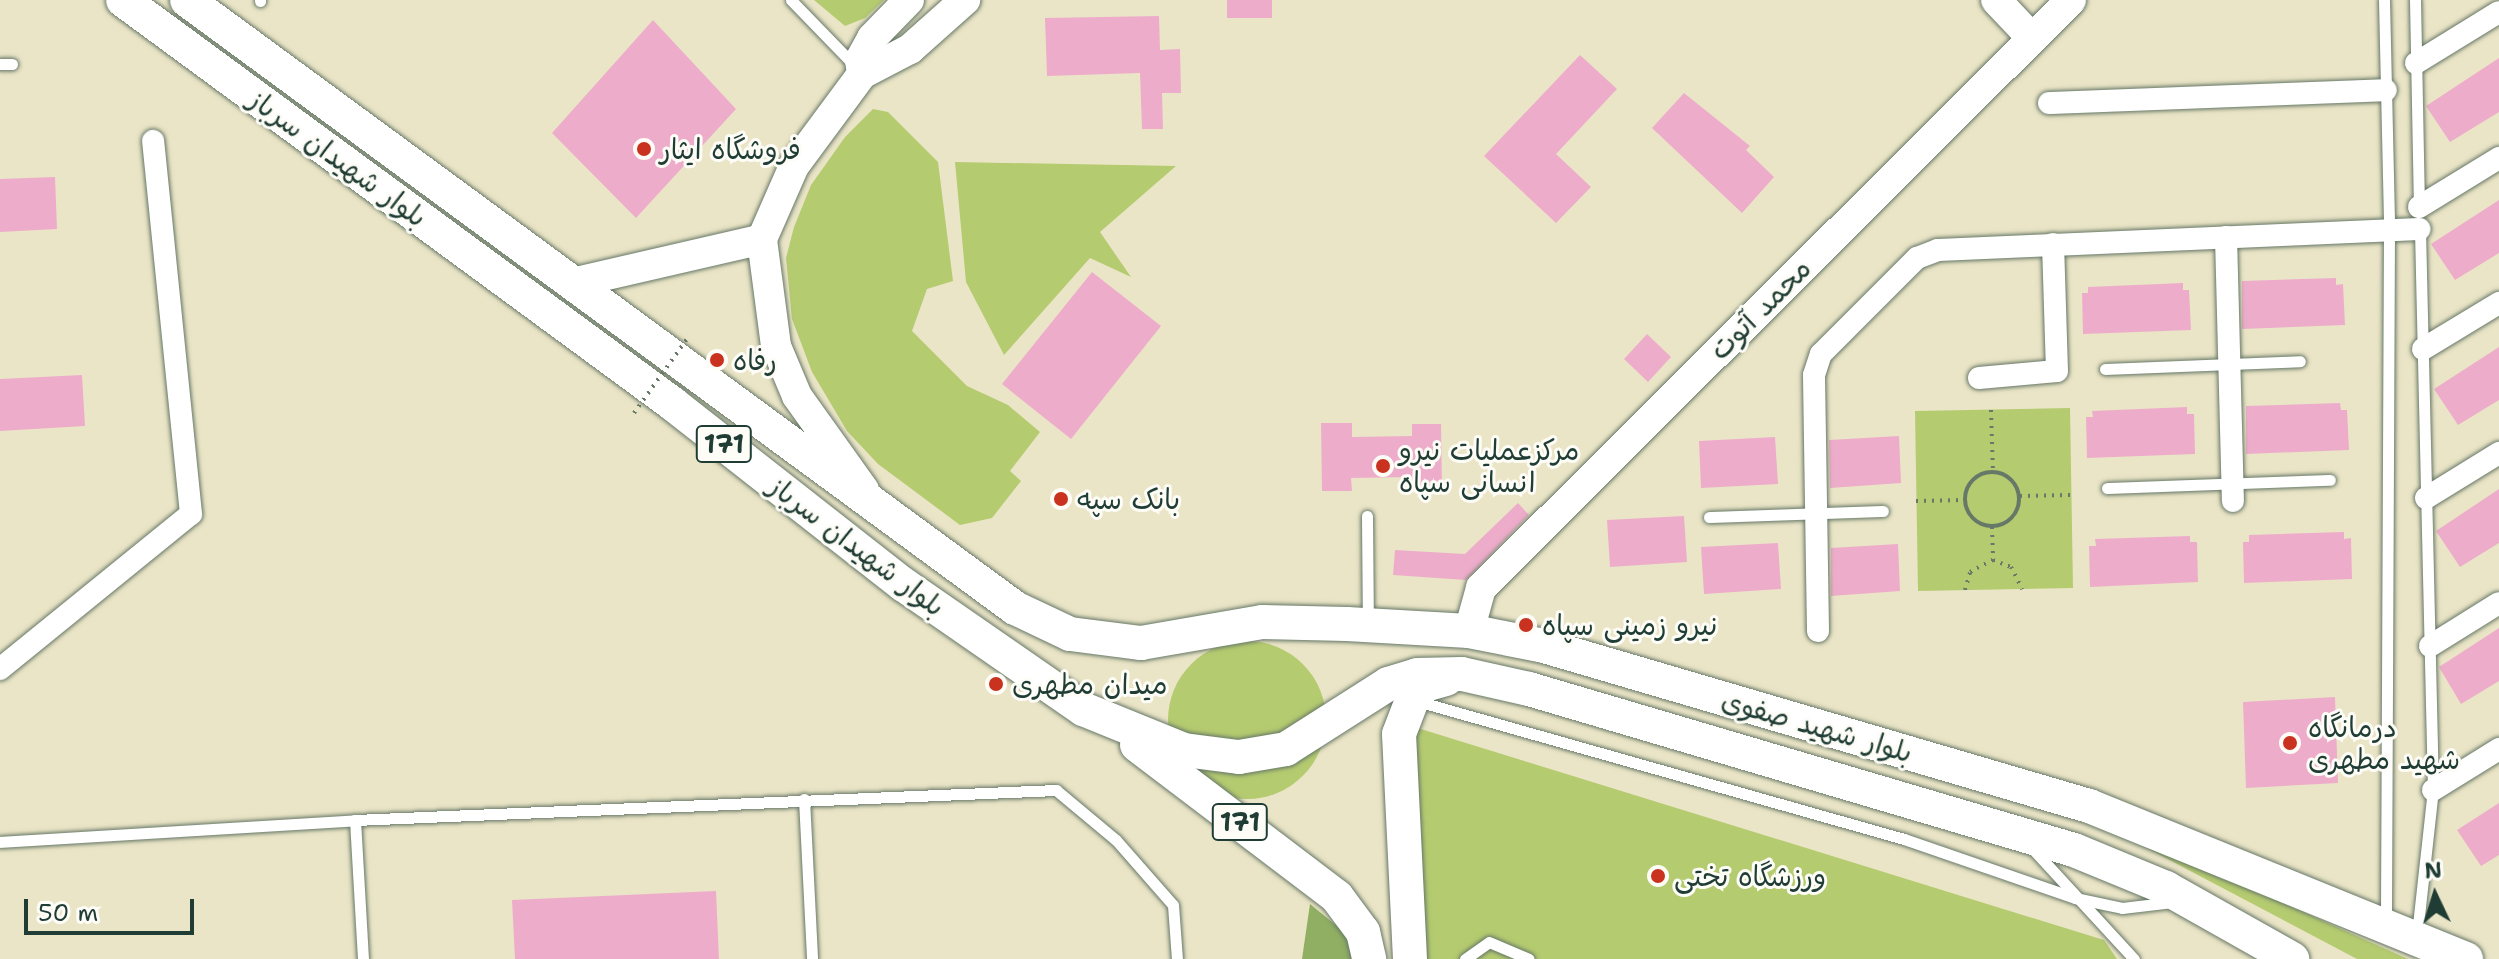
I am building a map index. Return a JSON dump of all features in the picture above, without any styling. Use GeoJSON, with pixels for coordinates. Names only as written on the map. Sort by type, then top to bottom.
{"type":"FeatureCollection","features":[{"type":"Feature","properties":{"kind":"main road","name":"بلوار شهیدان سرباز"},"geometry":{"type":"LineString","coordinates":[[123,0],[673,404],[904,585],[1083,709],[1184,750],[1239,757],[1286,749],[1362,705]]}},
{"type":"Feature","properties":{"kind":"main road","name":"بلوار شهیدان سرباز"},"geometry":{"type":"LineString","coordinates":[[187,0],[1015,608],[1070,634],[1141,643]]}},
{"type":"Feature","properties":{"kind":"main road","name":"بلوار شهید صفوی"},"geometry":{"type":"LineString","coordinates":[[1141,643],[1262,622],[1469,631],[1544,646],[2089,806],[2433,947]]}},
{"type":"Feature","properties":{"kind":"main road","name":"بلوار شهید صفوی"},"geometry":{"type":"LineString","coordinates":[[1362,705],[1388,684],[1417,675],[1462,674],[1529,689],[2074,850],[2188,900],[2292,959]]}},
{"type":"Feature","properties":{"kind":"main road"},"geometry":{"type":"LineString","coordinates":[[1410,959],[1399,734],[1412,700],[1425,685],[1462,674]]}},
{"type":"Feature","properties":{"kind":"main road","name":"171"},"geometry":{"type":"LineString","coordinates":[[1083,709],[1337,897],[1363,932],[1369,959]]}},
{"type":"Feature","properties":{"kind":"street"},"geometry":{"type":"LineString","coordinates":[[862,74],[860,60],[872,38],[909,0]]}},
{"type":"Feature","properties":{"kind":"street"},"geometry":{"type":"LineString","coordinates":[[877,507],[797,396],[776,346],[762,239],[794,166],[862,74],[910,49],[965,0]]}},
{"type":"Feature","properties":{"kind":"street"},"geometry":{"type":"LineString","coordinates":[[1996,0],[2031,37]]}},
{"type":"Feature","properties":{"kind":"street","name":"محمد آتوت"},"geometry":{"type":"LineString","coordinates":[[1469,631],[1481,588],[2071,0]]}},
{"type":"Feature","properties":{"kind":"street"},"geometry":{"type":"LineString","coordinates":[[2416,63],[2499,12]]}},
{"type":"Feature","properties":{"kind":"street"},"geometry":{"type":"LineString","coordinates":[[2049,103],[2386,90]]}},
{"type":"Feature","properties":{"kind":"street"},"geometry":{"type":"LineString","coordinates":[[0,669],[191,514],[153,141]]}},
{"type":"Feature","properties":{"kind":"street"},"geometry":{"type":"LineString","coordinates":[[1818,631],[1814,375],[1821,354],[1917,258],[1938,250],[2389,229],[2420,218],[2499,158]]}},
{"type":"Feature","properties":{"kind":"street"},"geometry":{"type":"LineString","coordinates":[[2226,237],[2233,492]]}},
{"type":"Feature","properties":{"kind":"street"},"geometry":{"type":"LineString","coordinates":[[572,283],[762,239]]}},
{"type":"Feature","properties":{"kind":"street"},"geometry":{"type":"LineString","coordinates":[[1979,378],[2057,371],[2053,244]]}},
{"type":"Feature","properties":{"kind":"street"},"geometry":{"type":"LineString","coordinates":[[2423,349],[2499,303]]}},
{"type":"Feature","properties":{"kind":"street"},"geometry":{"type":"LineString","coordinates":[[2426,498],[2499,453]]}},
{"type":"Feature","properties":{"kind":"street"},"geometry":{"type":"LineString","coordinates":[[2430,646],[2499,603]]}},
{"type":"Feature","properties":{"kind":"street"},"geometry":{"type":"LineString","coordinates":[[2433,790],[2499,749]]}},
{"type":"Feature","properties":{"kind":"lane"},"geometry":{"type":"LineString","coordinates":[[791,0],[862,74]]}},
{"type":"Feature","properties":{"kind":"lane"},"geometry":{"type":"LineString","coordinates":[[2384,0],[2389,229],[2433,947]]}},
{"type":"Feature","properties":{"kind":"lane"},"geometry":{"type":"LineString","coordinates":[[2415,0],[2433,790],[2433,947]]}},
{"type":"Feature","properties":{"kind":"lane"},"geometry":{"type":"LineString","coordinates":[[2105,369],[2300,361]]}},
{"type":"Feature","properties":{"kind":"lane"},"geometry":{"type":"LineString","coordinates":[[2107,488],[2233,492],[2330,480]]}},
{"type":"Feature","properties":{"kind":"lane"},"geometry":{"type":"LineString","coordinates":[[1709,517],[1883,511]]}},
{"type":"Feature","properties":{"kind":"lane"},"geometry":{"type":"LineString","coordinates":[[1367,516],[1368,626]]}},
{"type":"Feature","properties":{"kind":"lane"},"geometry":{"type":"LineString","coordinates":[[1412,700],[1904,839],[2075,898],[2122,908],[2188,900]]}},
{"type":"Feature","properties":{"kind":"lane"},"geometry":{"type":"LineString","coordinates":[[0,842],[355,820],[1056,790],[1116,840],[1173,905],[1177,959]]}},
{"type":"Feature","properties":{"kind":"lane"},"geometry":{"type":"LineString","coordinates":[[804,799],[812,959]]}},
{"type":"Feature","properties":{"kind":"lane"},"geometry":{"type":"LineString","coordinates":[[355,820],[363,959]]}},
{"type":"Feature","properties":{"kind":"lane"},"geometry":{"type":"LineString","coordinates":[[2021,834],[2075,898],[2126,944],[2134,959]]}},
{"type":"Feature","properties":{"kind":"lane"},"geometry":{"type":"LineString","coordinates":[[1465,959],[1489,942],[1529,959]]}},
{"type":"Feature","properties":{"kind":"path"},"geometry":{"type":"LineString","coordinates":[[634,413],[687,339]]}},
{"type":"Feature","properties":{"kind":"path"},"geometry":{"type":"LineString","coordinates":[[1991,410],[1993,472]]}},
{"type":"Feature","properties":{"kind":"path"},"geometry":{"type":"LineString","coordinates":[[1993,472],[2010,478],[2020,496],[2011,519],[1992,526],[1971,516],[1965,500],[1976,477],[1993,472]]}},
{"type":"Feature","properties":{"kind":"path"},"geometry":{"type":"LineString","coordinates":[[2020,496],[2071,495]]}},
{"type":"Feature","properties":{"kind":"path"},"geometry":{"type":"LineString","coordinates":[[1916,501],[1965,500]]}},
{"type":"Feature","properties":{"kind":"path"},"geometry":{"type":"LineString","coordinates":[[1992,526],[1993,560]]}},
{"type":"Feature","properties":{"kind":"path"},"geometry":{"type":"LineString","coordinates":[[1965,590],[1970,572],[1993,560],[2011,567],[2022,589]]}},
{"type":"Feature","properties":{"kind":"green space"},"geometry":{"type":"Polygon","coordinates":[[[814,0],[884,0],[865,18],[845,26],[814,0]]]}},
{"type":"Feature","properties":{"kind":"green space"},"geometry":{"type":"Polygon","coordinates":[[[873,109],[888,112],[938,162],[953,281],[927,289],[912,331],[967,386],[1008,405],[1040,432],[1010,471],[1021,481],[992,518],[960,525],[878,464],[847,431],[812,372],[792,319],[786,258],[794,227],[811,185],[845,137],[873,109]]]}},
{"type":"Feature","properties":{"kind":"green space"},"geometry":{"type":"Polygon","coordinates":[[[955,162],[1176,166],[1100,232],[1131,277],[1090,258],[1004,355],[966,282],[955,162]]]}},
{"type":"Feature","properties":{"kind":"green space"},"geometry":{"type":"Polygon","coordinates":[[[2070,408],[2073,588],[1918,591],[1915,411],[2070,408]]]}},
{"type":"Feature","properties":{"kind":"green space"},"geometry":{"type":"Polygon","coordinates":[[[1247,641],[1277,647],[1303,664],[1320,690],[1326,720],[1320,750],[1303,776],[1277,793],[1247,799],[1217,793],[1191,776],[1174,750],[1168,720],[1174,690],[1191,664],[1217,647],[1247,641]]]}},
{"type":"Feature","properties":{"kind":"green space","name":"ورزشگاه تختی"},"geometry":{"type":"Polygon","coordinates":[[[1411,726],[2104,940],[2117,959],[1424,959],[1411,726]]]}},
{"type":"Feature","properties":{"kind":"green space"},"geometry":{"type":"Polygon","coordinates":[[[2122,835],[2278,901],[2408,959],[2357,959],[2122,835]]]}},
{"type":"Feature","properties":{"kind":"green space"},"geometry":{"type":"Polygon","coordinates":[[[1310,904],[1354,940],[1357,959],[1302,959],[1310,904]]]}},
{"type":"Feature","properties":{"kind":"building"},"geometry":{"type":"Polygon","coordinates":[[[1227,0],[1272,0],[1272,18],[1227,18],[1227,0]]]}},
{"type":"Feature","properties":{"kind":"building"},"geometry":{"type":"Polygon","coordinates":[[[1159,16],[1160,50],[1180,49],[1181,93],[1162,93],[1163,129],[1142,129],[1140,73],[1047,76],[1045,18],[1159,16]]]}},
{"type":"Feature","properties":{"kind":"building"},"geometry":{"type":"Polygon","coordinates":[[[653,20],[736,109],[636,218],[552,133],[653,20]]]}},
{"type":"Feature","properties":{"kind":"building"},"geometry":{"type":"Polygon","coordinates":[[[1580,55],[1617,89],[1556,154],[1591,187],[1556,223],[1484,156],[1580,55]]]}},
{"type":"Feature","properties":{"kind":"building"},"geometry":{"type":"Polygon","coordinates":[[[2499,58],[2499,112],[2450,142],[2426,106],[2499,58]]]}},
{"type":"Feature","properties":{"kind":"building"},"geometry":{"type":"Polygon","coordinates":[[[1684,93],[1750,146],[1746,150],[1774,177],[1742,213],[1652,128],[1684,93]]]}},
{"type":"Feature","properties":{"kind":"building"},"geometry":{"type":"Polygon","coordinates":[[[55,177],[57,229],[0,232],[0,179],[55,177]]]}},
{"type":"Feature","properties":{"kind":"building"},"geometry":{"type":"Polygon","coordinates":[[[2499,200],[2499,253],[2455,280],[2431,244],[2499,200]]]}},
{"type":"Feature","properties":{"kind":"building"},"geometry":{"type":"Polygon","coordinates":[[[1092,272],[1161,326],[1071,439],[1002,384],[1092,272]]]}},
{"type":"Feature","properties":{"kind":"building"},"geometry":{"type":"Polygon","coordinates":[[[2336,278],[2336,285],[2343,284],[2345,325],[2242,329],[2242,281],[2336,278]]]}},
{"type":"Feature","properties":{"kind":"building"},"geometry":{"type":"Polygon","coordinates":[[[2183,283],[2183,290],[2189,290],[2191,330],[2083,334],[2082,293],[2088,293],[2088,287],[2183,283]]]}},
{"type":"Feature","properties":{"kind":"building"},"geometry":{"type":"Polygon","coordinates":[[[1647,334],[1671,357],[1648,382],[1624,359],[1647,334]]]}},
{"type":"Feature","properties":{"kind":"building"},"geometry":{"type":"Polygon","coordinates":[[[2499,347],[2499,400],[2458,425],[2434,389],[2499,347]]]}},
{"type":"Feature","properties":{"kind":"building"},"geometry":{"type":"Polygon","coordinates":[[[82,375],[85,426],[0,431],[0,379],[82,375]]]}},
{"type":"Feature","properties":{"kind":"building"},"geometry":{"type":"Polygon","coordinates":[[[2340,403],[2341,410],[2347,410],[2349,450],[2246,454],[2246,406],[2340,403]]]}},
{"type":"Feature","properties":{"kind":"building"},"geometry":{"type":"Polygon","coordinates":[[[2187,407],[2187,414],[2194,414],[2195,454],[2087,458],[2086,417],[2093,417],[2092,411],[2187,407]]]}},
{"type":"Feature","properties":{"kind":"building"},"geometry":{"type":"Polygon","coordinates":[[[1321,423],[1352,423],[1352,437],[1412,436],[1412,424],[1441,424],[1442,489],[1411,489],[1411,477],[1351,478],[1352,491],[1322,491],[1321,423]]]}},
{"type":"Feature","properties":{"kind":"building"},"geometry":{"type":"Polygon","coordinates":[[[1899,436],[1901,483],[1830,488],[1829,440],[1899,436]]]}},
{"type":"Feature","properties":{"kind":"building"},"geometry":{"type":"Polygon","coordinates":[[[1775,437],[1778,484],[1701,488],[1699,441],[1775,437]]]}},
{"type":"Feature","properties":{"kind":"building"},"geometry":{"type":"Polygon","coordinates":[[[2499,489],[2499,543],[2460,567],[2436,531],[2499,489]]]}},
{"type":"Feature","properties":{"kind":"building"},"geometry":{"type":"Polygon","coordinates":[[[1518,503],[1529,515],[1466,580],[1393,575],[1395,550],[1465,554],[1518,503]]]}},
{"type":"Feature","properties":{"kind":"building"},"geometry":{"type":"Polygon","coordinates":[[[1684,516],[1687,562],[1610,567],[1607,520],[1684,516]]]}},
{"type":"Feature","properties":{"kind":"building"},"geometry":{"type":"Polygon","coordinates":[[[2344,532],[2344,539],[2351,538],[2352,579],[2244,583],[2243,542],[2249,542],[2249,535],[2344,532]]]}},
{"type":"Feature","properties":{"kind":"building"},"geometry":{"type":"Polygon","coordinates":[[[2190,536],[2190,542],[2197,542],[2198,582],[2090,587],[2089,546],[2096,546],[2095,539],[2190,536]]]}},
{"type":"Feature","properties":{"kind":"building"},"geometry":{"type":"Polygon","coordinates":[[[1778,543],[1781,589],[1704,594],[1701,547],[1778,543]]]}},
{"type":"Feature","properties":{"kind":"building"},"geometry":{"type":"Polygon","coordinates":[[[1898,544],[1900,591],[1831,596],[1831,548],[1898,544]]]}},
{"type":"Feature","properties":{"kind":"building"},"geometry":{"type":"Polygon","coordinates":[[[2499,628],[2499,681],[2461,704],[2439,667],[2499,628]]]}},
{"type":"Feature","properties":{"kind":"building","name":"درمانگاه شهید مطهری"},"geometry":{"type":"Polygon","coordinates":[[[2335,697],[2338,783],[2246,788],[2243,702],[2335,697]]]}},
{"type":"Feature","properties":{"kind":"building"},"geometry":{"type":"Polygon","coordinates":[[[2499,803],[2499,855],[2481,866],[2457,830],[2499,803]]]}},
{"type":"Feature","properties":{"kind":"building"},"geometry":{"type":"Polygon","coordinates":[[[716,891],[719,959],[515,959],[512,900],[716,891]]]}},
{"type":"Feature","properties":{"kind":"place","name":"فروشگاه ایثار"},"geometry":{"type":"Point","coordinates":[644,149]}},
{"type":"Feature","properties":{"kind":"place","name":"رفاه"},"geometry":{"type":"Point","coordinates":[717,360]}},
{"type":"Feature","properties":{"kind":"place","name":"مرکزعملیات نیرو انسانی سپاه"},"geometry":{"type":"Point","coordinates":[1383,466]}},
{"type":"Feature","properties":{"kind":"place","name":"بانک سپه"},"geometry":{"type":"Point","coordinates":[1061,499]}},
{"type":"Feature","properties":{"kind":"place","name":"نیرو زمینی سپاه"},"geometry":{"type":"Point","coordinates":[1526,625]}},
{"type":"Feature","properties":{"kind":"place","name":"میدان مطهری"},"geometry":{"type":"Point","coordinates":[996,684]}},
{"type":"Feature","properties":{"kind":"place","name":"درمانگاه شهید مطهری"},"geometry":{"type":"Point","coordinates":[2290,743]}},
{"type":"Feature","properties":{"kind":"place","name":"ورزشگاه تختی"},"geometry":{"type":"Point","coordinates":[1658,876]}}]}
